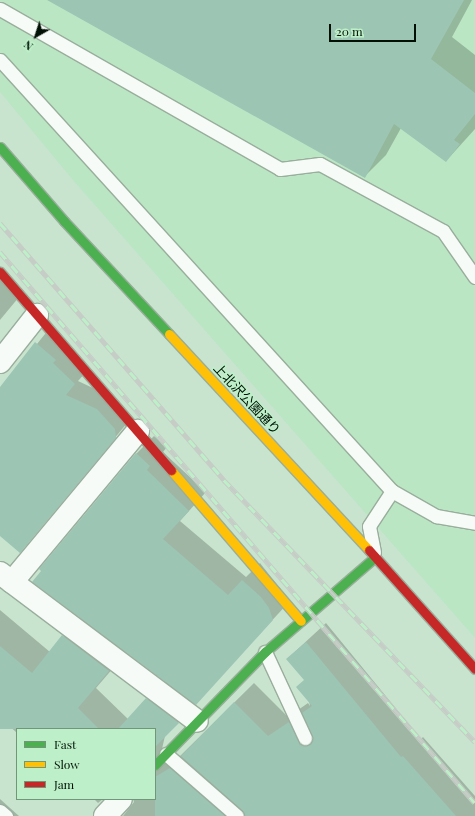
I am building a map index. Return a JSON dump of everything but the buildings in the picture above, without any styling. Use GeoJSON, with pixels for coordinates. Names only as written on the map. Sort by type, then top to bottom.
{"type":"FeatureCollection","features":[{"type":"Feature","properties":{"kind":"street","name":"上北沢公園通り"},"geometry":{"type":"LineString","coordinates":[[0,147],[64,221],[375,558],[475,669]]}},
{"type":"Feature","properties":{"kind":"street"},"geometry":{"type":"LineString","coordinates":[[0,272],[138,430],[300,621]]}},
{"type":"Feature","properties":{"kind":"street"},"geometry":{"type":"LineString","coordinates":[[0,362],[38,315]]}},
{"type":"Feature","properties":{"kind":"street"},"geometry":{"type":"LineString","coordinates":[[138,430],[6,578],[197,721]]}},
{"type":"Feature","properties":{"kind":"street"},"geometry":{"type":"LineString","coordinates":[[156,764],[265,652],[375,558]]}},
{"type":"Feature","properties":{"kind":"street"},"geometry":{"type":"LineString","coordinates":[[105,816],[120,800]]}},
{"type":"Feature","properties":{"kind":"lane"},"geometry":{"type":"LineString","coordinates":[[0,8],[280,169],[320,164],[443,231],[475,277]]}},
{"type":"Feature","properties":{"kind":"lane"},"geometry":{"type":"LineString","coordinates":[[0,60],[392,491],[436,516],[475,523]]}},
{"type":"Feature","properties":{"kind":"lane"},"geometry":{"type":"LineString","coordinates":[[375,558],[369,526],[392,491]]}},
{"type":"Feature","properties":{"kind":"lane"},"geometry":{"type":"LineString","coordinates":[[265,652],[305,738]]}},
{"type":"Feature","properties":{"kind":"lane"},"geometry":{"type":"LineString","coordinates":[[166,754],[237,816]]}},
{"type":"Feature","properties":{"kind":"lane"},"geometry":{"type":"LineString","coordinates":[[0,811],[6,816]]}},
{"type":"Feature","properties":{"kind":"shaded area"},"geometry":{"type":"Polygon","coordinates":[[[0,0],[475,0],[475,638],[72,179],[0,92],[0,0]]]}},
{"type":"Feature","properties":{"kind":"railway"},"geometry":{"type":"LineString","coordinates":[[0,223],[224,480],[475,742]]}},
{"type":"Feature","properties":{"kind":"railway"},"geometry":{"type":"LineString","coordinates":[[0,252],[475,803]]}},
{"type":"Feature","properties":{"kind":"traffic: fast"},"geometry":{"type":"LineString","coordinates":[[0,147],[64,221],[169,334]]}},
{"type":"Feature","properties":{"kind":"traffic: fast"},"geometry":{"type":"LineString","coordinates":[[156,764],[265,652],[375,557]]}},
{"type":"Feature","properties":{"kind":"traffic: slow"},"geometry":{"type":"LineString","coordinates":[[169,334],[369,550]]}},
{"type":"Feature","properties":{"kind":"traffic: slow"},"geometry":{"type":"LineString","coordinates":[[171,470],[301,621]]}},
{"type":"Feature","properties":{"kind":"traffic: jam"},"geometry":{"type":"LineString","coordinates":[[0,272],[171,470]]}},
{"type":"Feature","properties":{"kind":"traffic: jam"},"geometry":{"type":"LineString","coordinates":[[369,550],[475,669]]}}]}
